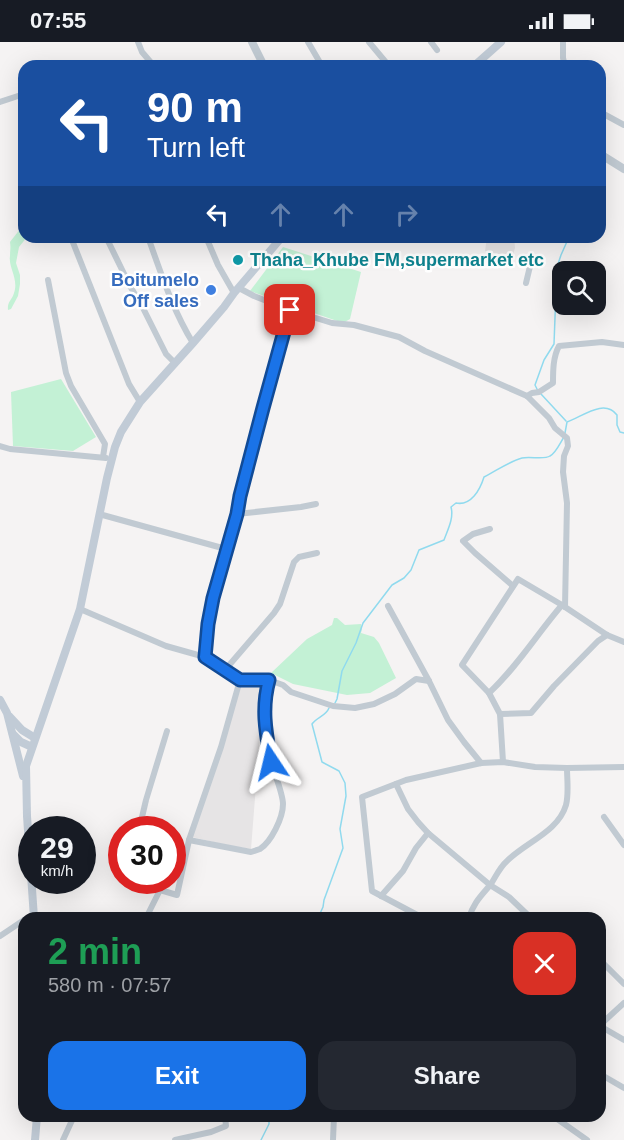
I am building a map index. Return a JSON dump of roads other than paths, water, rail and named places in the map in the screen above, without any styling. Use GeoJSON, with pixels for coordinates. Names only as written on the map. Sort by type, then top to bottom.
{"type":"FeatureCollection","features":[{"type":"Feature","properties":{"kind":"main road"},"geometry":{"type":"LineString","coordinates":[[481,60],[499,43]]}},
{"type":"Feature","properties":{"kind":"main road"},"geometry":{"type":"LineString","coordinates":[[30,912],[26,766],[80,609],[99,514],[107,458],[140,402],[193,344],[274,243]]}},
{"type":"Feature","properties":{"kind":"main road"},"geometry":{"type":"LineString","coordinates":[[0,700],[7,713],[25,782]]}},
{"type":"Feature","properties":{"kind":"main road"},"geometry":{"type":"LineString","coordinates":[[7,713],[22,730],[35,738]]}},
{"type":"Feature","properties":{"kind":"main road"},"geometry":{"type":"LineString","coordinates":[[12,730],[21,742],[32,747]]}},
{"type":"Feature","properties":{"kind":"main road"},"geometry":{"type":"LineString","coordinates":[[34,1140],[36,1122]]}},
{"type":"Feature","properties":{"kind":"street"},"geometry":{"type":"LineString","coordinates":[[138,42],[149,60]]}},
{"type":"Feature","properties":{"kind":"street"},"geometry":{"type":"LineString","coordinates":[[252,42],[261,60]]}},
{"type":"Feature","properties":{"kind":"street"},"geometry":{"type":"LineString","coordinates":[[308,42],[318,60]]}},
{"type":"Feature","properties":{"kind":"street"},"geometry":{"type":"LineString","coordinates":[[369,42],[384,60]]}},
{"type":"Feature","properties":{"kind":"street"},"geometry":{"type":"LineString","coordinates":[[431,42],[437,50]]}},
{"type":"Feature","properties":{"kind":"street"},"geometry":{"type":"LineString","coordinates":[[563,42],[564,60]]}},
{"type":"Feature","properties":{"kind":"street"},"geometry":{"type":"LineString","coordinates":[[0,102],[18,96]]}},
{"type":"Feature","properties":{"kind":"street"},"geometry":{"type":"LineString","coordinates":[[606,115],[624,125]]}},
{"type":"Feature","properties":{"kind":"street"},"geometry":{"type":"LineString","coordinates":[[606,158],[624,169]]}},
{"type":"Feature","properties":{"kind":"street"},"geometry":{"type":"LineString","coordinates":[[73,243],[129,384],[140,402]]}},
{"type":"Feature","properties":{"kind":"street"},"geometry":{"type":"LineString","coordinates":[[109,243],[168,358],[175,363]]}},
{"type":"Feature","properties":{"kind":"street"},"geometry":{"type":"LineString","coordinates":[[149,243],[169,293],[193,344]]}},
{"type":"Feature","properties":{"kind":"street"},"geometry":{"type":"LineString","coordinates":[[209,243],[218,265],[236,290],[332,323],[399,337],[425,351],[527,396],[567,438],[568,446],[564,456],[563,472],[567,503],[563,606],[489,693]]}},
{"type":"Feature","properties":{"kind":"street"},"geometry":{"type":"LineString","coordinates":[[526,283],[532,258]]}},
{"type":"Feature","properties":{"kind":"street"},"geometry":{"type":"LineString","coordinates":[[0,446],[10,449],[107,458],[105,444],[71,386],[66,373],[48,280]]}},
{"type":"Feature","properties":{"kind":"street"},"geometry":{"type":"LineString","coordinates":[[205,657],[213,598],[290,310]]}},
{"type":"Feature","properties":{"kind":"street"},"geometry":{"type":"LineString","coordinates":[[527,396],[553,383],[553,369],[559,345],[602,342],[624,345]]}},
{"type":"Feature","properties":{"kind":"street"},"geometry":{"type":"LineString","coordinates":[[237,514],[315,504]]}},
{"type":"Feature","properties":{"kind":"street"},"geometry":{"type":"LineString","coordinates":[[99,514],[226,549]]}},
{"type":"Feature","properties":{"kind":"street"},"geometry":{"type":"LineString","coordinates":[[490,529],[473,534],[463,541],[513,586]]}},
{"type":"Feature","properties":{"kind":"street"},"geometry":{"type":"LineString","coordinates":[[225,670],[280,604],[294,562],[299,557],[317,553]]}},
{"type":"Feature","properties":{"kind":"street"},"geometry":{"type":"LineString","coordinates":[[503,762],[500,714],[489,693],[462,665],[518,579],[607,635],[624,642]]}},
{"type":"Feature","properties":{"kind":"street"},"geometry":{"type":"LineString","coordinates":[[388,606],[454,729],[481,764]]}},
{"type":"Feature","properties":{"kind":"street"},"geometry":{"type":"LineString","coordinates":[[80,609],[166,646],[205,657],[240,680],[269,680],[283,685],[291,692],[333,706],[355,708],[374,704],[395,694],[416,679],[429,681]]}},
{"type":"Feature","properties":{"kind":"street"},"geometry":{"type":"LineString","coordinates":[[500,714],[531,713],[554,686],[598,641],[607,635]]}},
{"type":"Feature","properties":{"kind":"street"},"geometry":{"type":"LineString","coordinates":[[149,912],[160,890],[177,895],[189,840],[221,747],[240,680]]}},
{"type":"Feature","properties":{"kind":"street"},"geometry":{"type":"LineString","coordinates":[[189,840],[251,852],[267,842],[277,828],[283,804],[271,762],[264,720],[269,680]]}},
{"type":"Feature","properties":{"kind":"street"},"geometry":{"type":"LineString","coordinates":[[143,816],[167,731]]}},
{"type":"Feature","properties":{"kind":"street"},"geometry":{"type":"LineString","coordinates":[[412,912],[372,891],[362,797],[429,774],[481,764],[503,762],[535,767],[624,767]]}},
{"type":"Feature","properties":{"kind":"street"},"geometry":{"type":"LineString","coordinates":[[470,912],[506,862],[553,827],[567,803],[567,768]]}},
{"type":"Feature","properties":{"kind":"street"},"geometry":{"type":"LineString","coordinates":[[396,784],[408,809],[428,832],[525,912]]}},
{"type":"Feature","properties":{"kind":"street"},"geometry":{"type":"LineString","coordinates":[[604,817],[624,845]]}},
{"type":"Feature","properties":{"kind":"street"},"geometry":{"type":"LineString","coordinates":[[381,896],[403,871],[428,832]]}},
{"type":"Feature","properties":{"kind":"street"},"geometry":{"type":"LineString","coordinates":[[0,936],[18,925]]}},
{"type":"Feature","properties":{"kind":"street"},"geometry":{"type":"LineString","coordinates":[[606,966],[624,984]]}},
{"type":"Feature","properties":{"kind":"street"},"geometry":{"type":"LineString","coordinates":[[606,1020],[624,1003]]}},
{"type":"Feature","properties":{"kind":"street"},"geometry":{"type":"LineString","coordinates":[[606,1029],[624,1040]]}},
{"type":"Feature","properties":{"kind":"street"},"geometry":{"type":"LineString","coordinates":[[606,1078],[624,1088]]}},
{"type":"Feature","properties":{"kind":"street"},"geometry":{"type":"LineString","coordinates":[[63,1140],[71,1122]]}},
{"type":"Feature","properties":{"kind":"street"},"geometry":{"type":"LineString","coordinates":[[175,1140],[211,1132],[226,1126],[226,1122]]}},
{"type":"Feature","properties":{"kind":"street"},"geometry":{"type":"LineString","coordinates":[[333,1140],[334,1122]]}},
{"type":"Feature","properties":{"kind":"street"},"geometry":{"type":"LineString","coordinates":[[562,1122],[587,1140]]}},
{"type":"Feature","properties":{"kind":"waterway"},"geometry":{"type":"LineString","coordinates":[[538,391],[535,385],[544,360],[554,344],[558,264],[566,243]]}},
{"type":"Feature","properties":{"kind":"waterway"},"geometry":{"type":"LineString","coordinates":[[541,394],[566,421]]}},
{"type":"Feature","properties":{"kind":"waterway"},"geometry":{"type":"LineString","coordinates":[[565,433],[567,422],[599,408],[612,410],[617,415],[620,432],[624,433]]}},
{"type":"Feature","properties":{"kind":"waterway"},"geometry":{"type":"LineString","coordinates":[[335,703],[342,671],[363,623],[392,585],[404,578],[411,570],[419,550],[444,540],[451,519],[451,507],[456,503],[470,500],[477,492],[484,477],[507,464],[522,458],[544,458],[552,455],[564,437]]}},
{"type":"Feature","properties":{"kind":"waterway"},"geometry":{"type":"LineString","coordinates":[[321,912],[343,848],[340,829],[346,796],[345,783],[339,771],[322,762],[312,724],[329,708]]}},
{"type":"Feature","properties":{"kind":"waterway"},"geometry":{"type":"LineString","coordinates":[[261,1140],[269,1122]]}},
{"type":"Feature","properties":{"kind":"place","name":"Thaha_Khube FM,supermarket etc"},"geometry":{"type":"Point","coordinates":[238,260]}},
{"type":"Feature","properties":{"kind":"place","name":"Boitumelo Off sales"},"geometry":{"type":"Point","coordinates":[211,290]}}]}
